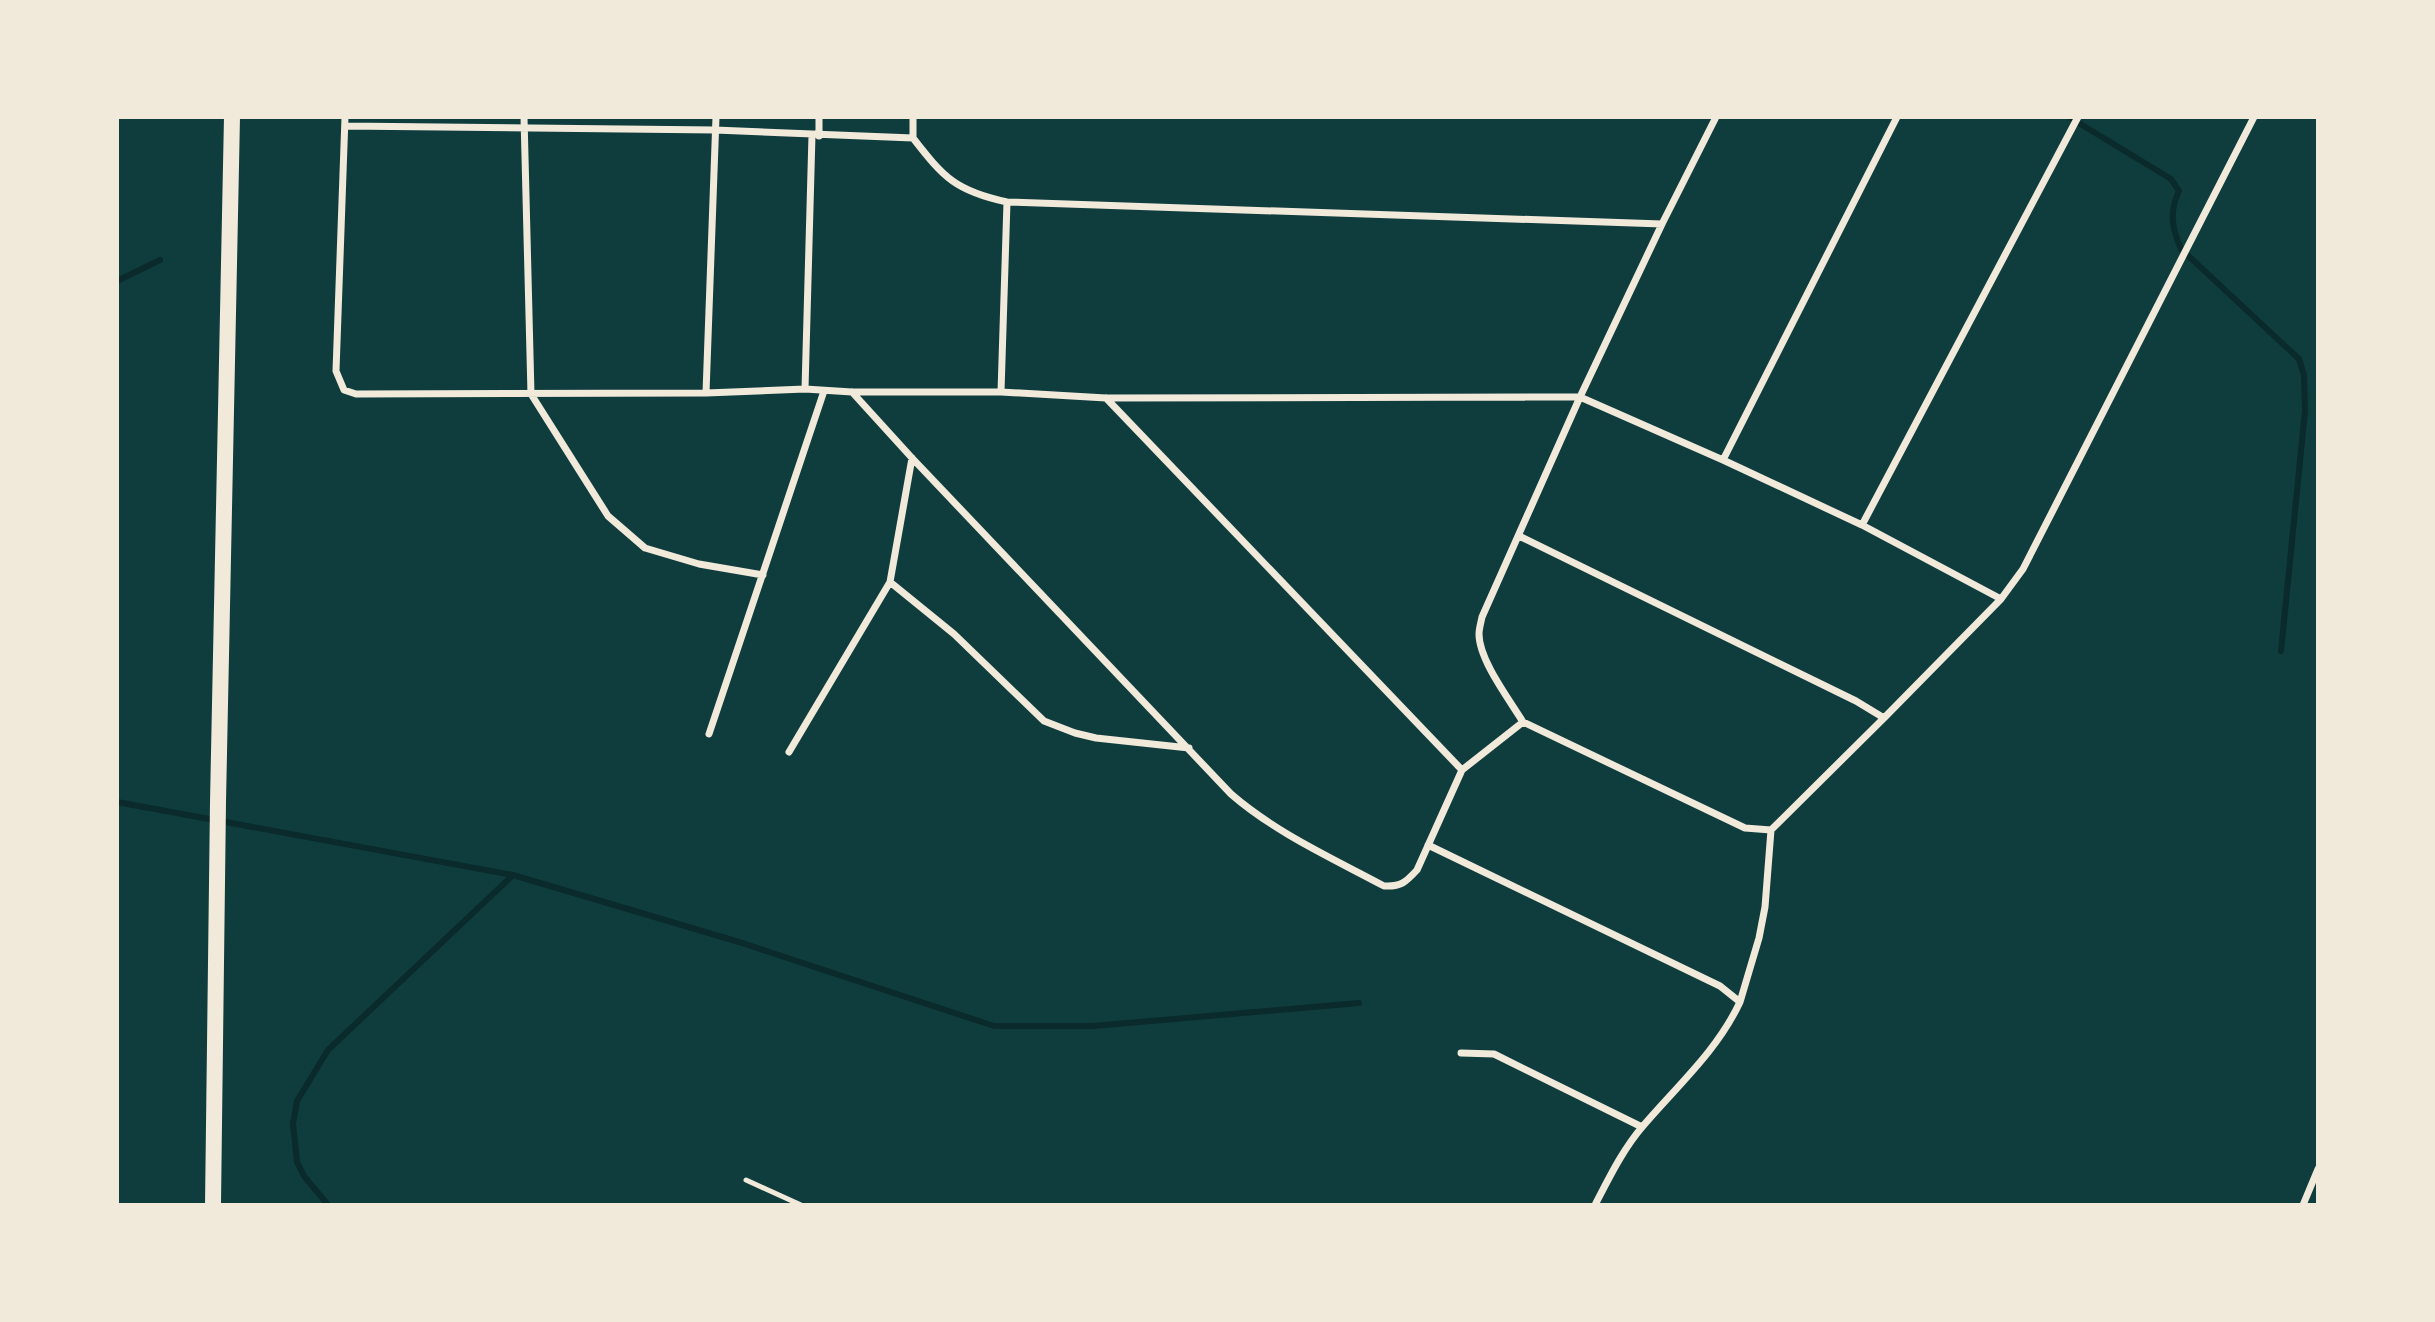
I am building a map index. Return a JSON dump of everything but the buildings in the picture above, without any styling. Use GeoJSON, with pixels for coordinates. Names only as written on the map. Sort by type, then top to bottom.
{"type":"FeatureCollection","features":[{"type":"Feature","properties":{"kind":"main road"},"geometry":{"type":"LineString","coordinates":[[213,1205],[232,117]]}},
{"type":"Feature","properties":{"kind":"street"},"geometry":{"type":"LineString","coordinates":[[524,117],[531,394],[608,516],[645,548],[699,564],[763,575]]}},
{"type":"Feature","properties":{"kind":"street"},"geometry":{"type":"LineString","coordinates":[[706,393],[716,117]]}},
{"type":"Feature","properties":{"kind":"street"},"geometry":{"type":"LineString","coordinates":[[805,388],[819,117]]}},
{"type":"Feature","properties":{"kind":"street"},"geometry":{"type":"LineString","coordinates":[[913,117],[913,138],[947,179],[964,190],[1007,202],[1662,224]]}},
{"type":"Feature","properties":{"kind":"street"},"geometry":{"type":"LineString","coordinates":[[1716,117],[1580,397],[1482,617],[1479,633],[1481,646],[1490,666],[1523,722],[1745,828],[1771,831]]}},
{"type":"Feature","properties":{"kind":"street"},"geometry":{"type":"LineString","coordinates":[[1723,460],[1897,117]]}},
{"type":"Feature","properties":{"kind":"street"},"geometry":{"type":"LineString","coordinates":[[1862,525],[2078,117]]}},
{"type":"Feature","properties":{"kind":"street"},"geometry":{"type":"LineString","coordinates":[[1595,1205],[1619,1159],[1642,1127],[1681,1086],[1728,1028],[1740,1002],[1759,937],[1765,907],[1771,831],[2001,598],[2023,569],[2254,117]]}},
{"type":"Feature","properties":{"kind":"street"},"geometry":{"type":"LineString","coordinates":[[913,138],[715,130],[345,122],[336,371],[344,390],[356,394],[531,394],[706,393],[805,388],[852,392],[1001,392],[1106,398],[1580,397],[1862,525],[2001,598]]}},
{"type":"Feature","properties":{"kind":"street"},"geometry":{"type":"LineString","coordinates":[[1001,392],[1007,202]]}},
{"type":"Feature","properties":{"kind":"street"},"geometry":{"type":"LineString","coordinates":[[709,734],[824,391]]}},
{"type":"Feature","properties":{"kind":"street"},"geometry":{"type":"LineString","coordinates":[[852,392],[1231,794],[1278,829],[1384,886],[1395,887],[1405,883],[1418,870],[1462,770],[1523,722]]}},
{"type":"Feature","properties":{"kind":"street"},"geometry":{"type":"LineString","coordinates":[[1106,398],[1462,770]]}},
{"type":"Feature","properties":{"kind":"street"},"geometry":{"type":"LineString","coordinates":[[789,752],[890,582],[912,458]]}},
{"type":"Feature","properties":{"kind":"street"},"geometry":{"type":"LineString","coordinates":[[1519,537],[1856,701],[1884,718]]}},
{"type":"Feature","properties":{"kind":"street"},"geometry":{"type":"LineString","coordinates":[[890,582],[954,634],[1044,721],[1096,738],[1189,748]]}},
{"type":"Feature","properties":{"kind":"street"},"geometry":{"type":"LineString","coordinates":[[1428,845],[1720,986],[1740,1002]]}},
{"type":"Feature","properties":{"kind":"street"},"geometry":{"type":"LineString","coordinates":[[1461,1054],[1494,1054],[1642,1127]]}},
{"type":"Feature","properties":{"kind":"street"},"geometry":{"type":"LineString","coordinates":[[2303,1205],[2318,1169]]}},
{"type":"Feature","properties":{"kind":"lane"},"geometry":{"type":"LineString","coordinates":[[746,1180],[801,1205]]}},
{"type":"Feature","properties":{"kind":"waterway"},"geometry":{"type":"LineString","coordinates":[[2069,117],[2171,179],[2179,191],[2173,220],[2181,249],[2299,359],[2304,375],[2305,411],[2281,651]]}},
{"type":"Feature","properties":{"kind":"waterway"},"geometry":{"type":"LineString","coordinates":[[117,281],[160,260]]}},
{"type":"Feature","properties":{"kind":"waterway"},"geometry":{"type":"LineString","coordinates":[[117,802],[513,875],[739,942],[994,1026],[1093,1026],[1359,1003]]}},
{"type":"Feature","properties":{"kind":"waterway"},"geometry":{"type":"LineString","coordinates":[[328,1205],[304,1176],[297,1162],[293,1124],[297,1101],[328,1050],[513,875]]}}]}
